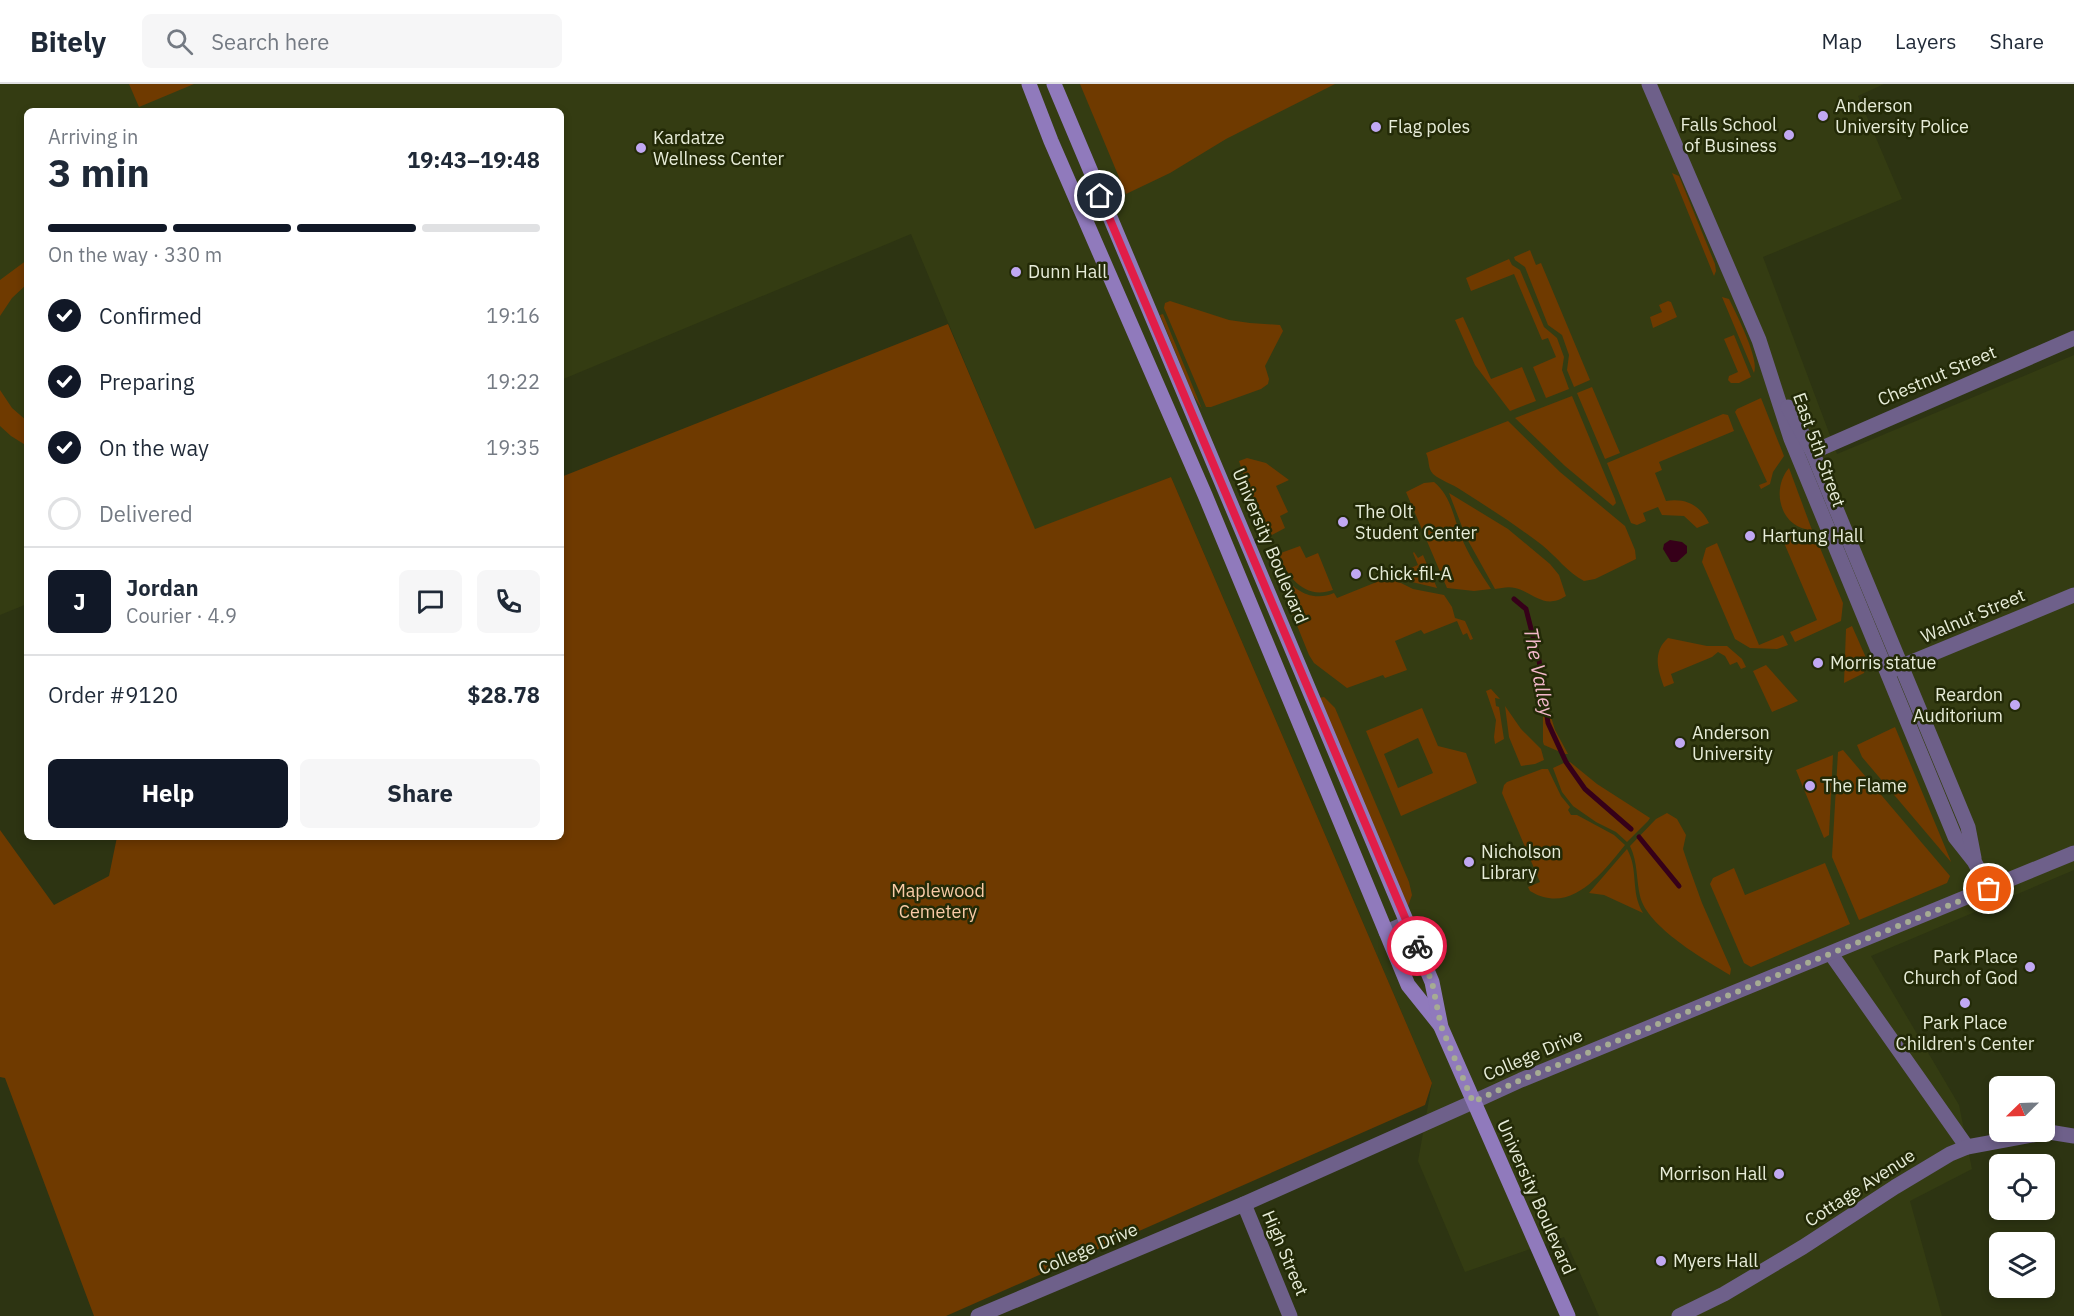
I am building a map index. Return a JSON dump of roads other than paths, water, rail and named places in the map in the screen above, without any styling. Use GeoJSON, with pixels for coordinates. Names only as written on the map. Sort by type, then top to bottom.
{"type":"FeatureCollection","features":[{"type":"Feature","properties":{"kind":"main road","name":"University Boulevard"},"geometry":{"type":"LineString","coordinates":[[1029,84],[1051,141],[1183,446],[1408,985],[1441,1026]]}},
{"type":"Feature","properties":{"kind":"main road","name":"University Boulevard"},"geometry":{"type":"LineString","coordinates":[[1054,84],[1432,982],[1441,1026],[1568,1316]]}},
{"type":"Feature","properties":{"kind":"street","name":"East 5th Street"},"geometry":{"type":"LineString","coordinates":[[1649,84],[1759,340],[1791,439],[1955,837],[1974,861],[1989,889]]}},
{"type":"Feature","properties":{"kind":"street","name":"Chestnut Street"},"geometry":{"type":"LineString","coordinates":[[1815,451],[2074,338]]}},
{"type":"Feature","properties":{"kind":"street"},"geometry":{"type":"LineString","coordinates":[[1772,379],[1812,451],[1968,827],[1974,861]]}},
{"type":"Feature","properties":{"kind":"street"},"geometry":{"type":"LineString","coordinates":[[1183,446],[1202,437]]}},
{"type":"Feature","properties":{"kind":"street","name":"Walnut Street"},"geometry":{"type":"LineString","coordinates":[[1886,672],[2074,595]]}},
{"type":"Feature","properties":{"kind":"street","name":"College Drive"},"geometry":{"type":"LineString","coordinates":[[978,1316],[1244,1204],[1521,1080],[2074,853]]}},
{"type":"Feature","properties":{"kind":"street"},"geometry":{"type":"LineString","coordinates":[[1386,932],[1407,923]]}},
{"type":"Feature","properties":{"kind":"street"},"geometry":{"type":"LineString","coordinates":[[1831,954],[1967,1148]]}},
{"type":"Feature","properties":{"kind":"street","name":"Cottage Avenue"},"geometry":{"type":"LineString","coordinates":[[1679,1316],[1724,1294],[1803,1247],[1950,1154],[1967,1148],[2049,1132],[2074,1136]]}},
{"type":"Feature","properties":{"kind":"street","name":"High Street"},"geometry":{"type":"LineString","coordinates":[[1244,1204],[1290,1316]]}},
{"type":"Feature","properties":{"kind":"waterway","name":"The Valley"},"geometry":{"type":"LineString","coordinates":[[1514,599],[1526,609],[1539,660],[1548,723],[1566,762],[1585,789],[1631,829]]}},
{"type":"Feature","properties":{"kind":"waterway","name":"The Valley"},"geometry":{"type":"LineString","coordinates":[[1639,837],[1679,886]]}},
{"type":"Feature","properties":{"kind":"place","name":"Anderson University Police"},"geometry":{"type":"Point","coordinates":[1823,116]}},
{"type":"Feature","properties":{"kind":"place","name":"Flag poles"},"geometry":{"type":"Point","coordinates":[1376,127]}},
{"type":"Feature","properties":{"kind":"place","name":"Falls School of Business"},"geometry":{"type":"Point","coordinates":[1789,135]}},
{"type":"Feature","properties":{"kind":"place","name":"Kardatze Wellness Center"},"geometry":{"type":"Point","coordinates":[641,148]}},
{"type":"Feature","properties":{"kind":"place","name":"Dunn Hall"},"geometry":{"type":"Point","coordinates":[1016,272]}},
{"type":"Feature","properties":{"kind":"place","name":"The Olt Student Center"},"geometry":{"type":"Point","coordinates":[1343,522]}},
{"type":"Feature","properties":{"kind":"place","name":"Hartung Hall"},"geometry":{"type":"Point","coordinates":[1750,536]}},
{"type":"Feature","properties":{"kind":"place","name":"Chick-fil-A"},"geometry":{"type":"Point","coordinates":[1356,574]}},
{"type":"Feature","properties":{"kind":"place","name":"Morris statue"},"geometry":{"type":"Point","coordinates":[1818,663]}},
{"type":"Feature","properties":{"kind":"place","name":"Reardon Auditorium"},"geometry":{"type":"Point","coordinates":[2015,705]}},
{"type":"Feature","properties":{"kind":"place","name":"Anderson University"},"geometry":{"type":"Point","coordinates":[1680,743]}},
{"type":"Feature","properties":{"kind":"place","name":"The Flame"},"geometry":{"type":"Point","coordinates":[1810,786]}},
{"type":"Feature","properties":{"kind":"place","name":"Nicholson Library"},"geometry":{"type":"Point","coordinates":[1469,862]}},
{"type":"Feature","properties":{"kind":"place","name":"Park Place Church of God"},"geometry":{"type":"Point","coordinates":[2030,967]}},
{"type":"Feature","properties":{"kind":"place","name":"Park Place Children's Center"},"geometry":{"type":"Point","coordinates":[1965,1003]}},
{"type":"Feature","properties":{"kind":"place","name":"Morrison Hall"},"geometry":{"type":"Point","coordinates":[1779,1174]}},
{"type":"Feature","properties":{"kind":"place","name":"Myers Hall"},"geometry":{"type":"Point","coordinates":[1661,1261]}},
{"type":"Feature","properties":{"kind":"park label","name":"Maplewood Cemetery"},"geometry":{"type":"Point","coordinates":[938,901]}}]}
